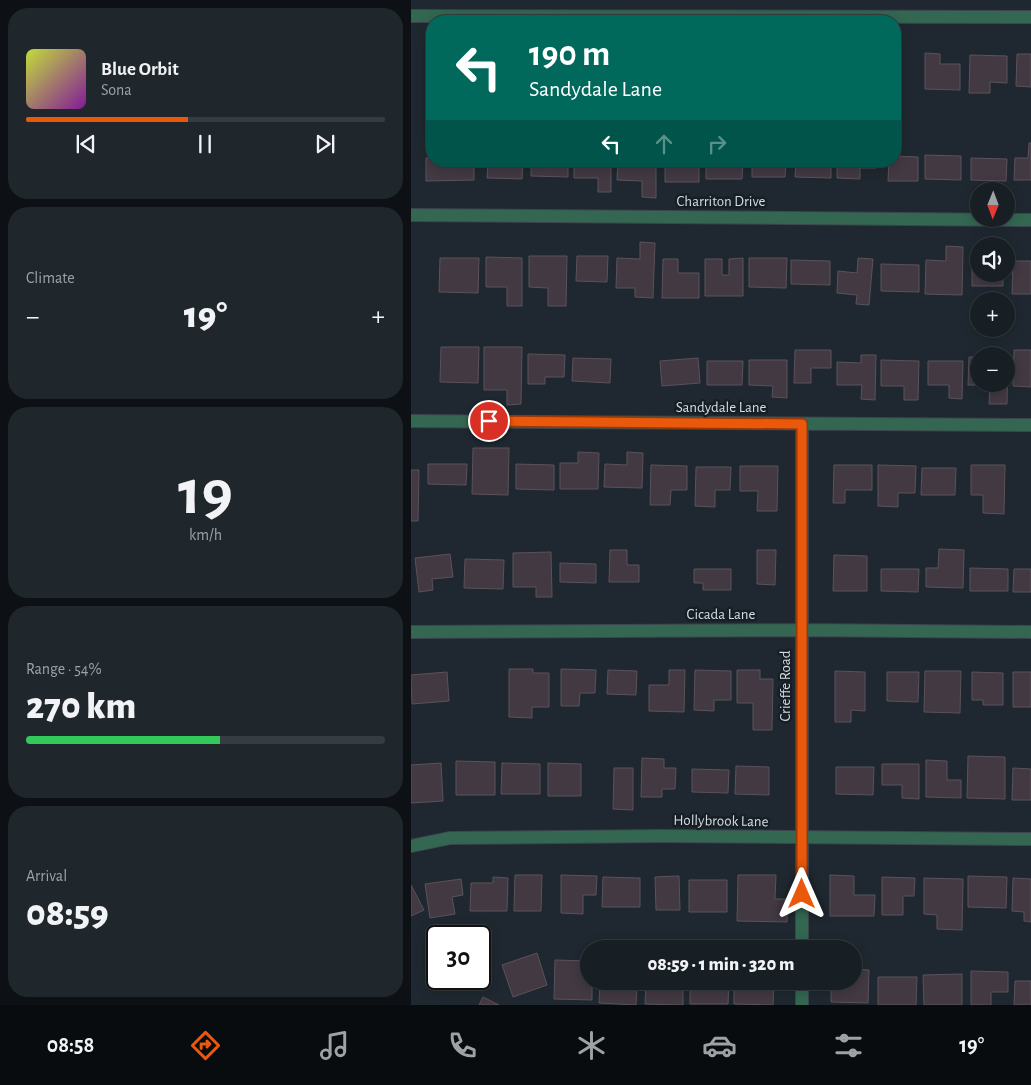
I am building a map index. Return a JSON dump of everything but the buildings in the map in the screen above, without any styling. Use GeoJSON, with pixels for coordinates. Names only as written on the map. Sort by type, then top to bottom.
{"type":"FeatureCollection","features":[{"type":"Feature","properties":{"kind":"street"},"geometry":{"type":"LineString","coordinates":[[411,16],[426,16]]}},
{"type":"Feature","properties":{"kind":"street"},"geometry":{"type":"LineString","coordinates":[[901,17],[1031,17]]}},
{"type":"Feature","properties":{"kind":"street","name":"Charriton Drive"},"geometry":{"type":"LineString","coordinates":[[411,215],[1031,220]]}},
{"type":"Feature","properties":{"kind":"street","name":"Sandydale Lane"},"geometry":{"type":"LineString","coordinates":[[411,421],[1031,425]]}},
{"type":"Feature","properties":{"kind":"street","name":"Crieffe Road"},"geometry":{"type":"LineString","coordinates":[[802,424],[802,940]]}},
{"type":"Feature","properties":{"kind":"street","name":"Cicada Lane"},"geometry":{"type":"LineString","coordinates":[[411,632],[802,630],[1031,632]]}},
{"type":"Feature","properties":{"kind":"street","name":"Hollybrook Lane"},"geometry":{"type":"LineString","coordinates":[[411,846],[450,838],[662,836],[1031,839]]}},
{"type":"Feature","properties":{"kind":"street"},"geometry":{"type":"LineString","coordinates":[[802,990],[802,1005]]}},
{"type":"Feature","properties":{"kind":"route"},"geometry":{"type":"LineString","coordinates":[[489,421],[802,424],[802,894]]}}]}
